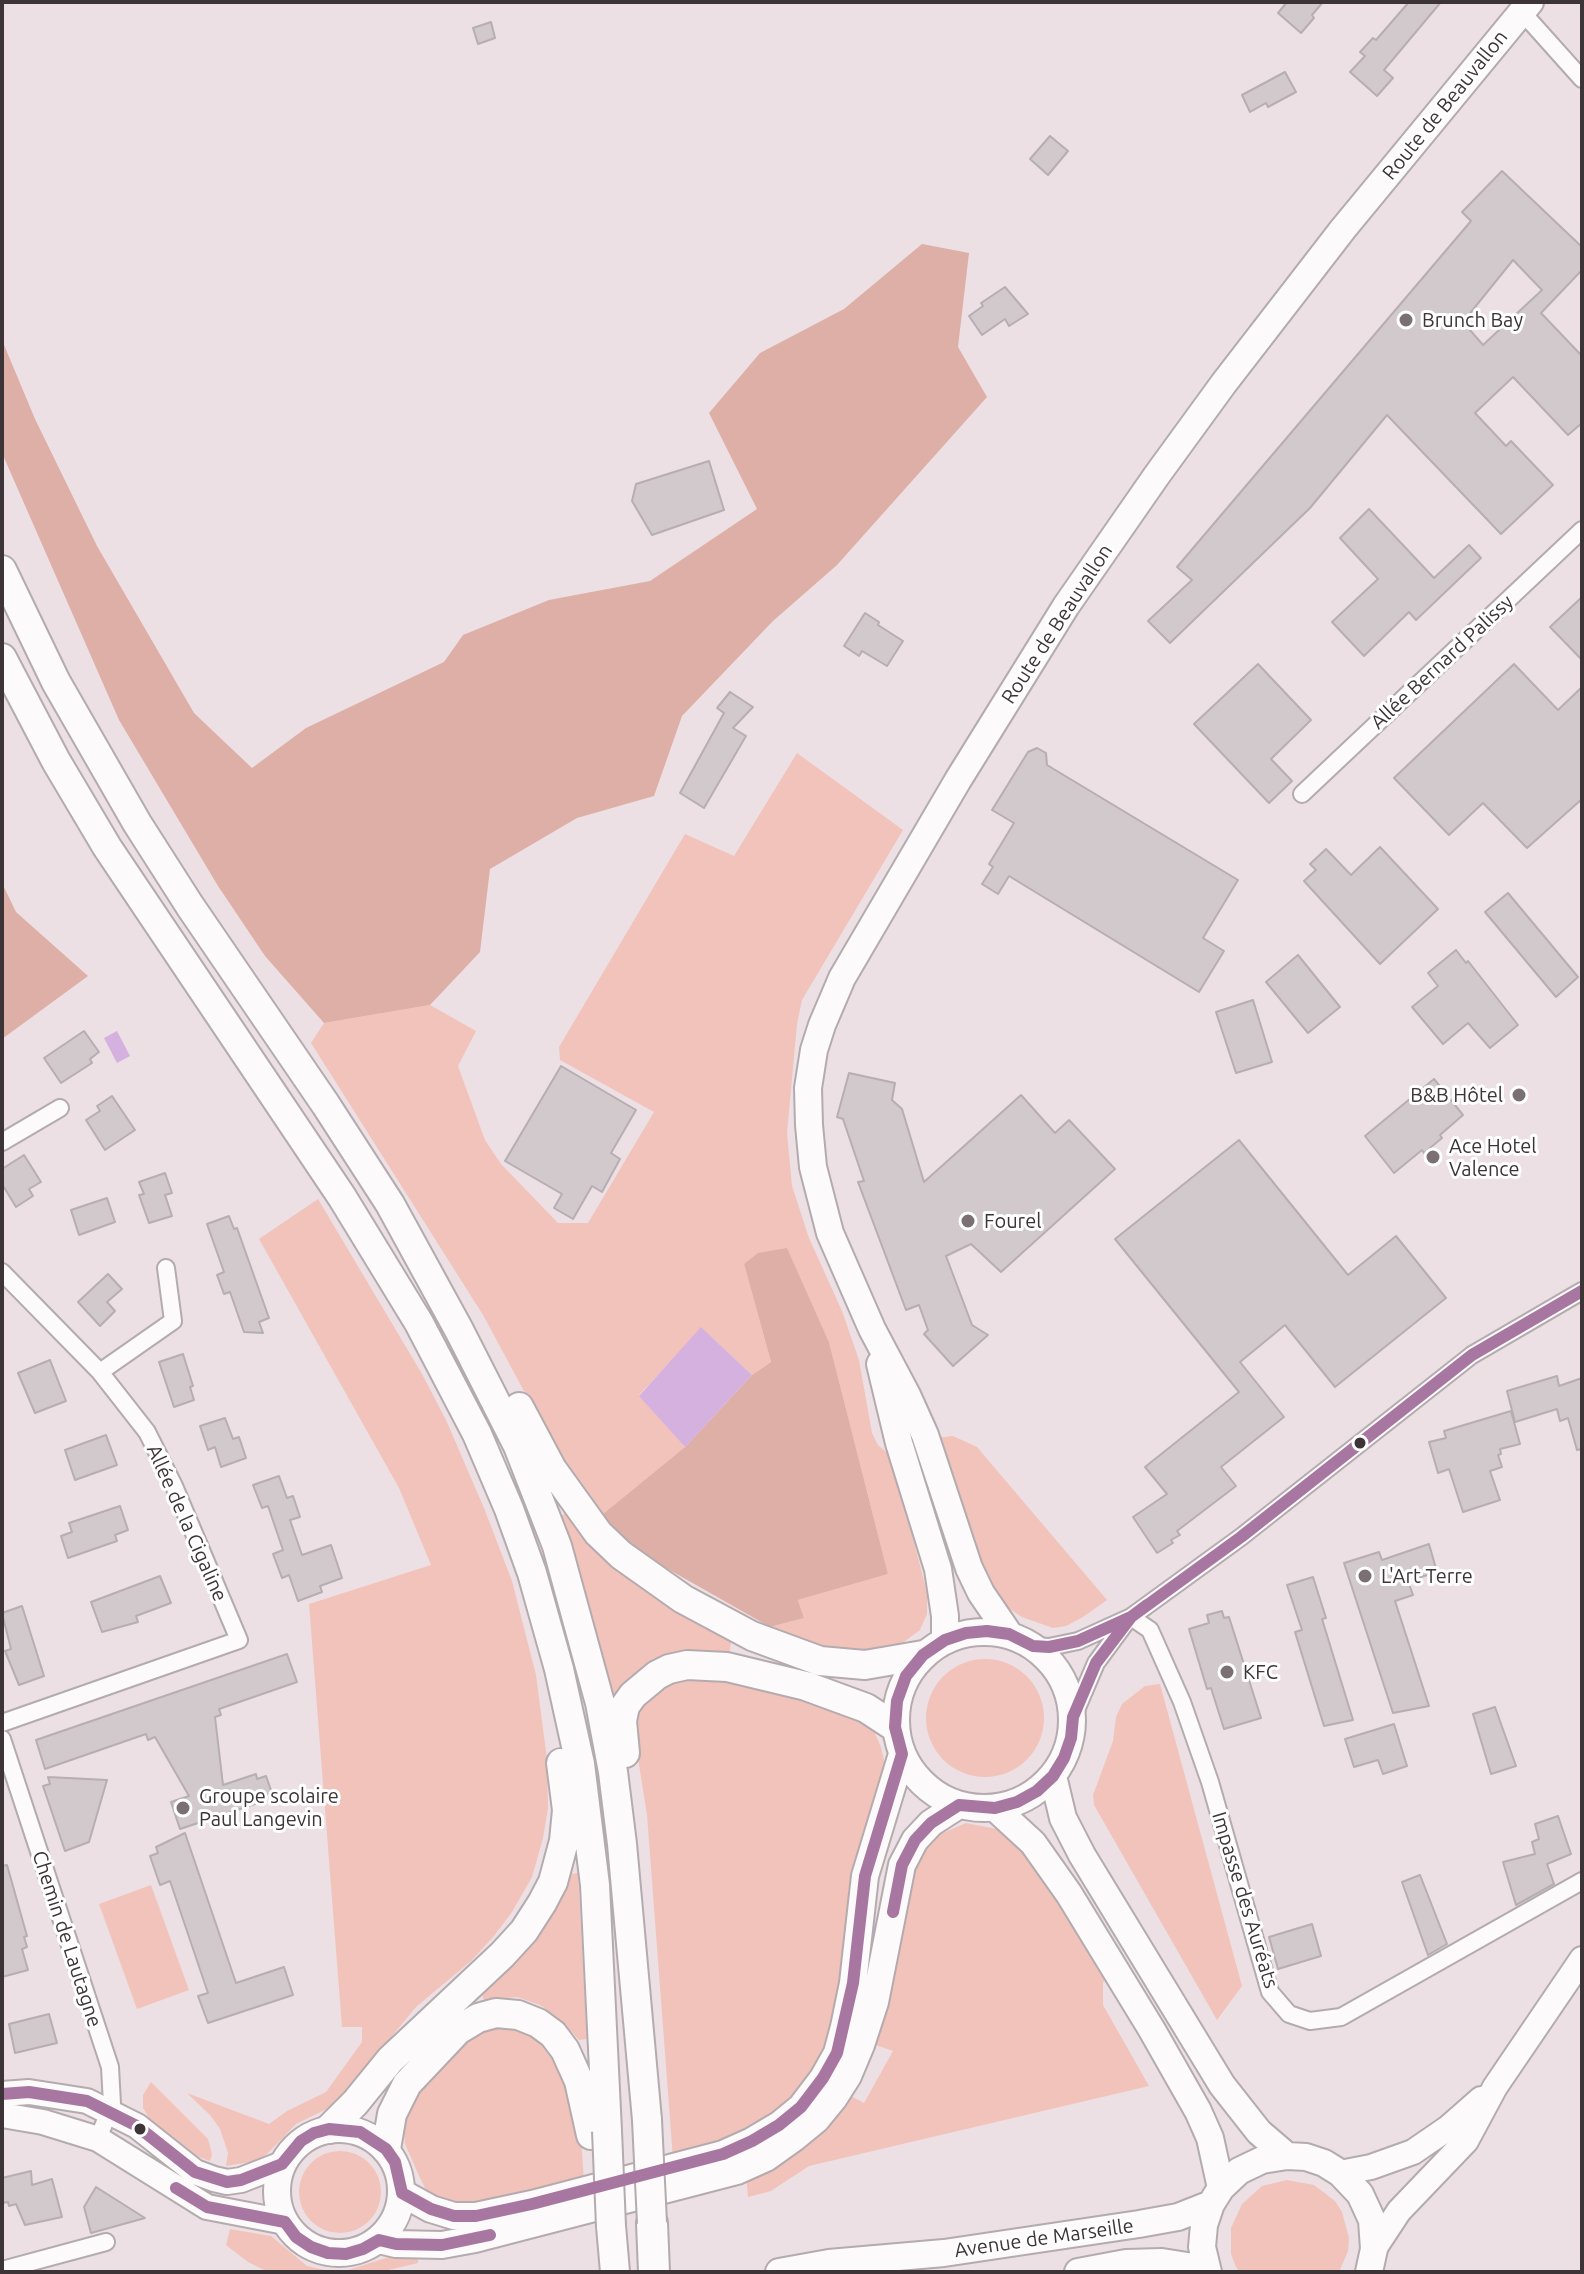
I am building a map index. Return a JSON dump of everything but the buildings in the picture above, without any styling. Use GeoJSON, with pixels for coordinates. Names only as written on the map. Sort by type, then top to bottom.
{"type":"FeatureCollection","features":[{"type":"Feature","properties":{"kind":"highway"},"geometry":{"type":"LineString","coordinates":[[2,570],[56,682],[137,823],[390,1204],[474,1324],[552,1469],[598,1533],[621,1555],[683,1599],[752,1636],[796,1654],[820,1661],[865,1665],[934,1648]]}},
{"type":"Feature","properties":{"kind":"highway"},"geometry":{"type":"LineString","coordinates":[[2,658],[56,761],[107,847],[333,1185],[419,1323],[482,1445],[532,1573],[559,1669],[587,1810],[595,1885],[599,2133],[615,2272]]}},
{"type":"Feature","properties":{"kind":"highway"},"geometry":{"type":"LineString","coordinates":[[390,1204],[518,1446],[557,1546],[591,1667],[613,1772],[635,1982],[657,2272]]}},
{"type":"Feature","properties":{"kind":"highway"},"geometry":{"type":"LineString","coordinates":[[329,2129],[390,2060],[524,1931],[553,1882],[560,1860],[567,1810],[532,1573]]}},
{"type":"Feature","properties":{"kind":"highway"},"geometry":{"type":"LineString","coordinates":[[635,1982],[632,1841],[622,1721],[625,1706],[643,1684],[678,1667],[698,1664],[727,1667],[839,1697],[866,1708],[898,1741]]}},
{"type":"Feature","properties":{"kind":"highway"},"geometry":{"type":"LineString","coordinates":[[386,2149],[392,2114],[407,2084],[458,2030],[478,2018],[496,2013],[518,2015],[538,2023],[553,2034],[565,2050],[599,2133]]}},
{"type":"Feature","properties":{"kind":"main road","name":"Route de Beauvallon"},"geometry":{"type":"LineString","coordinates":[[872,1329],[830,1233],[811,1149],[808,1088],[814,1050],[842,978],[974,753],[1066,606],[1157,475],[1343,229],[1526,7]]}},
{"type":"Feature","properties":{"kind":"main road"},"geometry":{"type":"LineString","coordinates":[[872,1329],[925,1435],[969,1568],[981,1593],[1009,1634]]}},
{"type":"Feature","properties":{"kind":"main road"},"geometry":{"type":"LineString","coordinates":[[872,1329],[899,1443],[938,1569],[945,1616],[934,1648]]}},
{"type":"Feature","properties":{"kind":"main road"},"geometry":{"type":"LineString","coordinates":[[402,2193],[431,2209],[454,2216],[476,2216],[532,2204],[723,2154],[765,2133],[801,2107],[837,2053],[844,2027],[853,1983],[865,1876],[898,1741],[897,1701],[906,1676],[934,1648],[966,1633],[987,1631],[1009,1634],[1033,1646],[1049,1660],[1069,1696],[1073,1717],[1068,1748],[1053,1776],[1027,1797],[995,1808],[959,1805],[935,1794],[915,1776],[898,1741]]}},
{"type":"Feature","properties":{"kind":"main road"},"geometry":{"type":"LineString","coordinates":[[1053,1776],[1063,1818],[1082,1855],[1222,2085],[1259,2132],[1287,2156],[1306,2157],[1324,2163],[1340,2173],[1360,2194],[1372,2220],[1372,2260]]}},
{"type":"Feature","properties":{"kind":"main road"},"geometry":{"type":"LineString","coordinates":[[379,2240],[396,2244],[442,2245],[475,2239],[737,2171],[766,2158],[794,2138],[816,2120],[834,2098],[848,2076],[861,2045],[875,2002],[902,1865],[915,1840],[931,1823],[959,1805]]}},
{"type":"Feature","properties":{"kind":"main road"},"geometry":{"type":"LineString","coordinates":[[995,1808],[1033,1843],[1069,1894],[1198,2111],[1210,2138],[1216,2196],[1204,2225],[1202,2247],[1207,2270]]}},
{"type":"Feature","properties":{"kind":"main road"},"geometry":{"type":"LineString","coordinates":[[1372,2260],[1399,2211],[1466,2141],[1495,2087],[1581,1961]]}},
{"type":"Feature","properties":{"kind":"main road"},"geometry":{"type":"LineString","coordinates":[[1340,2173],[1371,2167],[1413,2152],[1448,2128],[1495,2087]]}},
{"type":"Feature","properties":{"kind":"main road"},"geometry":{"type":"LineString","coordinates":[[2,2094],[57,2094],[87,2101],[137,2126],[195,2172],[214,2179],[227,2182],[241,2180],[282,2164]]}},
{"type":"Feature","properties":{"kind":"main road"},"geometry":{"type":"LineString","coordinates":[[2,2115],[43,2122],[98,2139],[207,2207],[285,2222]]}},
{"type":"Feature","properties":{"kind":"main road"},"geometry":{"type":"LineString","coordinates":[[329,2129],[360,2132],[386,2149],[395,2162],[402,2193],[399,2211],[391,2227],[379,2240],[355,2251],[328,2253],[296,2237],[277,2203],[277,2183],[282,2164],[301,2141],[329,2129]]}},
{"type":"Feature","properties":{"kind":"main road","name":"Avenue de Marseille"},"geometry":{"type":"LineString","coordinates":[[779,2272],[829,2263],[944,2253],[1178,2217],[1216,2196],[1239,2171],[1262,2160],[1287,2156]]}},
{"type":"Feature","properties":{"kind":"main road","name":"Avenue de Marseille"},"geometry":{"type":"LineString","coordinates":[[1078,2272],[1126,2263],[1162,2262],[1207,2270]]}},
{"type":"Feature","properties":{"kind":"street"},"geometry":{"type":"LineString","coordinates":[[1526,7],[1582,79]]}},
{"type":"Feature","properties":{"kind":"street","name":"Allée Bernard Palissy"},"geometry":{"type":"LineString","coordinates":[[1302,794],[1582,530]]}},
{"type":"Feature","properties":{"kind":"street"},"geometry":{"type":"LineString","coordinates":[[2,1142],[60,1108]]}},
{"type":"Feature","properties":{"kind":"street"},"geometry":{"type":"LineString","coordinates":[[100,1372],[173,1321],[166,1268]]}},
{"type":"Feature","properties":{"kind":"street","name":"Allée de la Cigaline"},"geometry":{"type":"LineString","coordinates":[[2,1272],[100,1372],[147,1432],[174,1486],[239,1640],[2,1723]]}},
{"type":"Feature","properties":{"kind":"street"},"geometry":{"type":"LineString","coordinates":[[1033,1646],[1049,1647],[1078,1641],[1131,1617],[1235,1542],[1472,1355],[1582,1291]]}},
{"type":"Feature","properties":{"kind":"street"},"geometry":{"type":"LineString","coordinates":[[1073,1717],[1096,1663],[1131,1617]]}},
{"type":"Feature","properties":{"kind":"street","name":"Impasse des Auréats"},"geometry":{"type":"LineString","coordinates":[[1131,1617],[1150,1630],[1182,1702],[1210,1782],[1270,1992],[1289,2014],[1310,2021],[1341,2017],[1582,1881]]}},
{"type":"Feature","properties":{"kind":"street","name":"Chemin de Lautagne"},"geometry":{"type":"LineString","coordinates":[[2,1739],[110,2067],[113,2088],[110,2111],[98,2139]]}},
{"type":"Feature","properties":{"kind":"street"},"geometry":{"type":"LineString","coordinates":[[2,2270],[106,2242]]}},
{"type":"Feature","properties":{"kind":"shaded area"},"geometry":{"type":"Polygon","coordinates":[[[922,244],[969,253],[958,347],[987,397],[837,565],[773,621],[682,716],[654,796],[577,818],[490,869],[480,952],[430,1005],[324,1023],[265,956],[218,886],[119,720],[2,453],[2,340],[35,419],[97,546],[194,713],[252,768],[306,728],[444,662],[463,635],[549,600],[650,581],[757,509],[709,413],[760,353],[844,309],[922,244]]]}},
{"type":"Feature","properties":{"kind":"shaded area"},"geometry":{"type":"Polygon","coordinates":[[[797,753],[903,830],[802,1000],[787,1133],[792,1186],[809,1238],[842,1311],[859,1360],[872,1433],[878,1445],[891,1456],[927,1592],[927,1614],[920,1630],[901,1644],[873,1650],[825,1651],[770,1627],[804,1618],[798,1600],[888,1574],[829,1342],[787,1249],[744,1264],[771,1362],[752,1375],[702,1328],[639,1395],[685,1447],[598,1518],[566,1469],[483,1315],[311,1043],[324,1023],[430,1005],[476,1031],[458,1066],[485,1140],[501,1164],[558,1223],[588,1223],[654,1112],[560,1060],[559,1047],[685,834],[734,856],[797,753]]]}},
{"type":"Feature","properties":{"kind":"shaded area"},"geometry":{"type":"Polygon","coordinates":[[[2,883],[16,912],[88,976],[2,1039],[2,883]]]}},
{"type":"Feature","properties":{"kind":"shaded area"},"geometry":{"type":"Polygon","coordinates":[[[117,1031],[130,1056],[117,1063],[104,1038],[117,1031]]]}},
{"type":"Feature","properties":{"kind":"shaded area"},"geometry":{"type":"Polygon","coordinates":[[[318,1199],[446,1420],[512,1581],[536,1675],[547,1759],[548,1808],[532,1877],[494,1936],[471,1961],[416,2007],[335,2105],[296,2124],[256,2161],[226,2166],[228,2153],[220,2129],[187,2093],[269,2124],[287,2111],[326,2092],[362,2042],[362,2027],[342,2027],[309,1604],[431,1565],[399,1488],[259,1239],[318,1199]]]}},
{"type":"Feature","properties":{"kind":"shaded area"},"geometry":{"type":"Polygon","coordinates":[[[787,1248],[829,1342],[888,1574],[798,1600],[804,1618],[770,1627],[638,1552],[598,1518],[685,1447],[752,1375],[771,1362],[744,1264],[758,1253],[787,1248]]]}},
{"type":"Feature","properties":{"kind":"shaded area"},"geometry":{"type":"Polygon","coordinates":[[[701,1327],[752,1375],[685,1447],[639,1396],[701,1327]]]}},
{"type":"Feature","properties":{"kind":"shaded area"},"geometry":{"type":"Polygon","coordinates":[[[953,1436],[977,1447],[1107,1600],[1066,1626],[1053,1628],[1022,1617],[1002,1604],[982,1571],[935,1438],[953,1436]]]}},
{"type":"Feature","properties":{"kind":"shaded area"},"geometry":{"type":"Polygon","coordinates":[[[569,1511],[732,1636],[729,1655],[706,1651],[684,1653],[621,1694],[613,1693],[559,1517],[569,1511]]]}},
{"type":"Feature","properties":{"kind":"shaded area"},"geometry":{"type":"Polygon","coordinates":[[[985,1659],[1008,1663],[1027,1676],[1040,1695],[1044,1718],[1040,1741],[1027,1760],[1008,1773],[985,1777],[962,1773],[943,1760],[930,1741],[926,1718],[930,1695],[943,1676],[962,1663],[985,1659]]]}},
{"type":"Feature","properties":{"kind":"shaded area"},"geometry":{"type":"Polygon","coordinates":[[[723,1680],[822,1704],[856,1716],[873,1729],[885,1765],[836,2037],[810,2085],[743,2137],[673,2159],[647,1815],[634,1733],[638,1711],[651,1695],[667,1682],[723,1680]]]}},
{"type":"Feature","properties":{"kind":"shaded area"},"geometry":{"type":"Polygon","coordinates":[[[1160,1684],[1242,1986],[1217,2020],[1094,1805],[1093,1795],[1113,1741],[1116,1717],[1122,1704],[1145,1686],[1160,1684]]]}},
{"type":"Feature","properties":{"kind":"shaded area"},"geometry":{"type":"Polygon","coordinates":[[[966,1823],[1007,1831],[1019,1843],[1109,1977],[1103,1982],[1103,2005],[1149,2086],[809,2166],[771,2191],[748,2197],[746,2175],[845,2093],[864,2103],[893,2051],[870,2043],[915,1872],[925,1849],[936,1836],[966,1823]]]}},
{"type":"Feature","properties":{"kind":"shaded area"},"geometry":{"type":"Polygon","coordinates":[[[578,1873],[587,2039],[579,2040],[560,2019],[540,2005],[517,1997],[484,2000],[480,1991],[543,1923],[571,1874],[578,1873]]]}},
{"type":"Feature","properties":{"kind":"shaded area"},"geometry":{"type":"Polygon","coordinates":[[[151,1885],[189,1990],[137,2009],[99,1904],[151,1885]]]}},
{"type":"Feature","properties":{"kind":"shaded area"},"geometry":{"type":"Polygon","coordinates":[[[492,2028],[515,2029],[534,2036],[547,2046],[567,2083],[581,2138],[584,2182],[460,2205],[442,2202],[426,2190],[420,2178],[405,2144],[403,2122],[409,2106],[434,2069],[472,2034],[492,2028]]]}},
{"type":"Feature","properties":{"kind":"shaded area"},"geometry":{"type":"Polygon","coordinates":[[[151,2082],[208,2139],[212,2154],[210,2161],[199,2157],[149,2118],[143,2108],[143,2095],[151,2082]]]}},
{"type":"Feature","properties":{"kind":"shaded area"},"geometry":{"type":"Polygon","coordinates":[[[332,2151],[348,2151],[363,2158],[374,2169],[381,2192],[378,2208],[369,2221],[348,2233],[332,2233],[317,2226],[306,2215],[299,2200],[299,2184],[306,2169],[317,2158],[332,2151]]]}},
{"type":"Feature","properties":{"kind":"shaded area"},"geometry":{"type":"Polygon","coordinates":[[[1287,2180],[1314,2185],[1335,2201],[1342,2212],[1349,2238],[1348,2251],[1339,2272],[1240,2272],[1236,2267],[1231,2254],[1231,2228],[1242,2204],[1262,2186],[1287,2180]]]}},
{"type":"Feature","properties":{"kind":"shaded area"},"geometry":{"type":"Polygon","coordinates":[[[230,2229],[271,2236],[307,2266],[325,2270],[345,2271],[392,2256],[418,2257],[418,2263],[380,2272],[268,2272],[248,2262],[226,2245],[230,2229]]]}},
{"type":"Feature","properties":{"kind":"transit line"},"geometry":{"type":"LineString","coordinates":[[2,2094],[29,2092],[87,2101],[137,2126],[195,2172],[227,2182],[241,2180],[282,2164],[301,2141],[314,2133],[329,2129],[360,2132],[386,2149],[395,2162],[402,2193],[431,2209],[454,2216],[476,2216],[532,2204],[723,2154],[752,2141],[801,2107],[837,2053],[853,1983],[865,1876],[902,1754],[895,1727],[897,1701],[906,1676],[923,1655],[945,1640],[966,1633],[987,1631],[1009,1634],[1033,1646],[1049,1647],[1078,1641],[1131,1617],[1241,1537],[1472,1355],[1582,1291]]}},
{"type":"Feature","properties":{"kind":"transit line"},"geometry":{"type":"LineString","coordinates":[[893,1912],[902,1865],[915,1840],[931,1823],[959,1805],[995,1808],[1017,1802],[1037,1791],[1053,1776],[1064,1758],[1071,1738],[1073,1717],[1096,1663],[1131,1617],[1147,1605]]}},
{"type":"Feature","properties":{"kind":"transit line"},"geometry":{"type":"LineString","coordinates":[[176,2188],[207,2207],[285,2222],[296,2237],[328,2253],[346,2254],[379,2240],[396,2244],[442,2245],[490,2235]]}},
{"type":"Feature","properties":{"kind":"place","name":"Brunch Bay"},"geometry":{"type":"Point","coordinates":[1406,320]}},
{"type":"Feature","properties":{"kind":"place","name":"B&B Hôtel"},"geometry":{"type":"Point","coordinates":[1519,1095]}},
{"type":"Feature","properties":{"kind":"place","name":"Ace Hotel Valence"},"geometry":{"type":"Point","coordinates":[1433,1157]}},
{"type":"Feature","properties":{"kind":"place","name":"Fourel"},"geometry":{"type":"Point","coordinates":[968,1221]}},
{"type":"Feature","properties":{"kind":"place","name":"L'Art Terre"},"geometry":{"type":"Point","coordinates":[1365,1576]}},
{"type":"Feature","properties":{"kind":"place","name":"KFC"},"geometry":{"type":"Point","coordinates":[1227,1672]}},
{"type":"Feature","properties":{"kind":"place","name":"Groupe scolaire Paul Langevin"},"geometry":{"type":"Point","coordinates":[183,1808]}}]}
